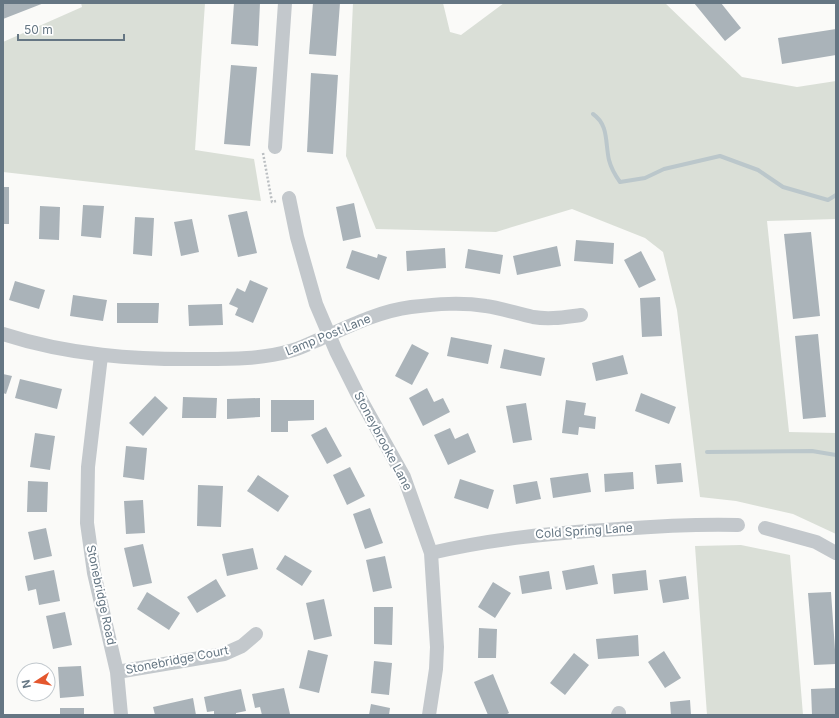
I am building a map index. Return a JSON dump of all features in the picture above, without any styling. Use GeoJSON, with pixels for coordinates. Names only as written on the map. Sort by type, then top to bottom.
{"type":"FeatureCollection","features":[{"type":"Feature","properties":{"kind":"street"},"geometry":{"type":"LineString","coordinates":[[276,147],[285,3]]}},
{"type":"Feature","properties":{"kind":"street","name":"Stoneybrooke Lane"},"geometry":{"type":"LineString","coordinates":[[289,198],[306,270],[316,304],[357,393],[404,477],[431,553],[438,647],[429,715]]}},
{"type":"Feature","properties":{"kind":"street","name":"Lamp Post Lane"},"geometry":{"type":"LineString","coordinates":[[3,334],[48,347],[101,356],[171,360],[247,358],[292,351],[392,311],[449,303],[489,306],[535,317],[555,318],[581,315]]}},
{"type":"Feature","properties":{"kind":"street","name":"Stonebridge Road"},"geometry":{"type":"LineString","coordinates":[[101,356],[88,467],[87,523],[94,573],[117,672],[121,715]]}},
{"type":"Feature","properties":{"kind":"street","name":"Cold Spring Lane"},"geometry":{"type":"LineString","coordinates":[[431,553],[462,546],[542,533],[698,524],[738,525]]}},
{"type":"Feature","properties":{"kind":"street"},"geometry":{"type":"LineString","coordinates":[[765,528],[816,542],[836,553]]}},
{"type":"Feature","properties":{"kind":"street","name":"Stonebridge Court"},"geometry":{"type":"LineString","coordinates":[[117,672],[224,654],[242,646],[256,634]]}},
{"type":"Feature","properties":{"kind":"path"},"geometry":{"type":"LineString","coordinates":[[276,147],[263,147],[262,157],[272,202],[289,198]]}},
{"type":"Feature","properties":{"kind":"shaded area"},"geometry":{"type":"Polygon","coordinates":[[[81,3],[205,3],[195,150],[254,159],[261,201],[3,172],[3,42],[82,7],[81,3]]]}},
{"type":"Feature","properties":{"kind":"shaded area"},"geometry":{"type":"Polygon","coordinates":[[[353,3],[443,3],[450,32],[461,35],[504,3],[665,3],[742,77],[797,87],[836,81],[836,219],[767,221],[789,432],[836,433],[836,534],[793,514],[736,501],[700,497],[677,310],[663,252],[645,238],[572,209],[496,232],[376,229],[346,156],[353,3]]]}},
{"type":"Feature","properties":{"kind":"shaded area"},"geometry":{"type":"Polygon","coordinates":[[[741,545],[790,555],[803,715],[707,715],[695,546],[741,545]]]}},
{"type":"Feature","properties":{"kind":"building"},"geometry":{"type":"Polygon","coordinates":[[[3,3],[44,3],[3,19],[3,3]]]}},
{"type":"Feature","properties":{"kind":"building"},"geometry":{"type":"Polygon","coordinates":[[[234,3],[260,3],[258,46],[231,44],[234,3]]]}},
{"type":"Feature","properties":{"kind":"building"},"geometry":{"type":"Polygon","coordinates":[[[313,3],[340,3],[336,56],[309,54],[313,3]]]}},
{"type":"Feature","properties":{"kind":"building"},"geometry":{"type":"Polygon","coordinates":[[[694,3],[721,3],[741,28],[725,41],[694,3]]]}},
{"type":"Feature","properties":{"kind":"building"},"geometry":{"type":"Polygon","coordinates":[[[836,29],[836,55],[782,64],[778,38],[836,29]]]}},
{"type":"Feature","properties":{"kind":"building"},"geometry":{"type":"Polygon","coordinates":[[[231,65],[257,67],[250,146],[224,144],[231,65]]]}},
{"type":"Feature","properties":{"kind":"building"},"geometry":{"type":"Polygon","coordinates":[[[311,73],[338,75],[333,154],[307,152],[311,73]]]}},
{"type":"Feature","properties":{"kind":"building"},"geometry":{"type":"Polygon","coordinates":[[[3,187],[9,187],[9,224],[3,224],[3,187]]]}},
{"type":"Feature","properties":{"kind":"building"},"geometry":{"type":"Polygon","coordinates":[[[354,203],[361,237],[343,241],[336,207],[354,203]]]}},
{"type":"Feature","properties":{"kind":"building"},"geometry":{"type":"Polygon","coordinates":[[[83,205],[104,206],[101,238],[81,236],[83,205]]]}},
{"type":"Feature","properties":{"kind":"building"},"geometry":{"type":"Polygon","coordinates":[[[40,206],[60,207],[59,240],[39,239],[40,206]]]}},
{"type":"Feature","properties":{"kind":"building"},"geometry":{"type":"Polygon","coordinates":[[[247,211],[257,253],[238,257],[228,215],[247,211]]]}},
{"type":"Feature","properties":{"kind":"building"},"geometry":{"type":"Polygon","coordinates":[[[135,217],[154,218],[152,256],[133,254],[135,217]]]}},
{"type":"Feature","properties":{"kind":"building"},"geometry":{"type":"Polygon","coordinates":[[[192,219],[199,252],[181,256],[174,222],[192,219]]]}},
{"type":"Feature","properties":{"kind":"building"},"geometry":{"type":"Polygon","coordinates":[[[811,232],[820,316],[793,319],[784,234],[811,232]]]}},
{"type":"Feature","properties":{"kind":"building"},"geometry":{"type":"Polygon","coordinates":[[[576,240],[614,243],[613,264],[574,261],[576,240]]]}},
{"type":"Feature","properties":{"kind":"building"},"geometry":{"type":"Polygon","coordinates":[[[557,246],[561,266],[517,275],[513,256],[557,246]]]}},
{"type":"Feature","properties":{"kind":"building"},"geometry":{"type":"Polygon","coordinates":[[[445,248],[446,268],[407,271],[406,251],[445,248]]]}},
{"type":"Feature","properties":{"kind":"building"},"geometry":{"type":"Polygon","coordinates":[[[468,249],[503,255],[500,274],[465,268],[468,249]]]}},
{"type":"Feature","properties":{"kind":"building"},"geometry":{"type":"Polygon","coordinates":[[[352,250],[377,258],[378,254],[387,257],[379,280],[346,268],[352,250]]]}},
{"type":"Feature","properties":{"kind":"building"},"geometry":{"type":"Polygon","coordinates":[[[641,251],[656,280],[639,288],[624,260],[641,251]]]}},
{"type":"Feature","properties":{"kind":"building"},"geometry":{"type":"Polygon","coordinates":[[[250,280],[268,288],[253,323],[235,315],[238,308],[229,304],[237,288],[245,292],[250,280]]]}},
{"type":"Feature","properties":{"kind":"building"},"geometry":{"type":"Polygon","coordinates":[[[15,281],[45,290],[39,309],[9,300],[15,281]]]}},
{"type":"Feature","properties":{"kind":"building"},"geometry":{"type":"Polygon","coordinates":[[[73,295],[107,300],[103,321],[70,316],[73,295]]]}},
{"type":"Feature","properties":{"kind":"building"},"geometry":{"type":"Polygon","coordinates":[[[660,297],[662,336],[642,337],[640,298],[660,297]]]}},
{"type":"Feature","properties":{"kind":"building"},"geometry":{"type":"Polygon","coordinates":[[[117,303],[159,303],[158,323],[117,323],[117,303]]]}},
{"type":"Feature","properties":{"kind":"building"},"geometry":{"type":"Polygon","coordinates":[[[222,304],[223,325],[189,326],[188,305],[222,304]]]}},
{"type":"Feature","properties":{"kind":"building"},"geometry":{"type":"Polygon","coordinates":[[[818,334],[826,417],[803,419],[795,336],[818,334]]]}},
{"type":"Feature","properties":{"kind":"building"},"geometry":{"type":"Polygon","coordinates":[[[451,337],[492,345],[488,364],[447,356],[451,337]]]}},
{"type":"Feature","properties":{"kind":"building"},"geometry":{"type":"Polygon","coordinates":[[[412,344],[429,353],[412,385],[395,376],[412,344]]]}},
{"type":"Feature","properties":{"kind":"building"},"geometry":{"type":"Polygon","coordinates":[[[504,349],[545,358],[541,376],[500,368],[504,349]]]}},
{"type":"Feature","properties":{"kind":"building"},"geometry":{"type":"Polygon","coordinates":[[[623,355],[628,374],[596,381],[592,363],[623,355]]]}},
{"type":"Feature","properties":{"kind":"building"},"geometry":{"type":"Polygon","coordinates":[[[3,374],[12,376],[6,394],[3,393],[3,374]]]}},
{"type":"Feature","properties":{"kind":"building"},"geometry":{"type":"Polygon","coordinates":[[[20,379],[62,389],[57,409],[15,398],[20,379]]]}},
{"type":"Feature","properties":{"kind":"building"},"geometry":{"type":"Polygon","coordinates":[[[427,388],[434,402],[443,398],[450,412],[423,426],[409,398],[427,388]]]}},
{"type":"Feature","properties":{"kind":"building"},"geometry":{"type":"Polygon","coordinates":[[[641,393],[676,407],[669,424],[635,411],[641,393]]]}},
{"type":"Feature","properties":{"kind":"building"},"geometry":{"type":"Polygon","coordinates":[[[155,396],[168,408],[143,436],[129,423],[155,396]]]}},
{"type":"Feature","properties":{"kind":"building"},"geometry":{"type":"Polygon","coordinates":[[[183,397],[217,398],[216,418],[182,418],[183,397]]]}},
{"type":"Feature","properties":{"kind":"building"},"geometry":{"type":"Polygon","coordinates":[[[260,398],[260,417],[227,419],[227,399],[260,398]]]}},
{"type":"Feature","properties":{"kind":"building"},"geometry":{"type":"Polygon","coordinates":[[[271,400],[314,400],[314,420],[288,421],[288,432],[271,432],[271,400]]]}},
{"type":"Feature","properties":{"kind":"building"},"geometry":{"type":"Polygon","coordinates":[[[566,400],[586,403],[584,415],[596,417],[595,429],[579,427],[578,435],[562,433],[566,400]]]}},
{"type":"Feature","properties":{"kind":"building"},"geometry":{"type":"Polygon","coordinates":[[[526,403],[532,440],[513,443],[506,406],[526,403]]]}},
{"type":"Feature","properties":{"kind":"building"},"geometry":{"type":"Polygon","coordinates":[[[326,427],[342,456],[327,464],[311,435],[326,427]]]}},
{"type":"Feature","properties":{"kind":"building"},"geometry":{"type":"Polygon","coordinates":[[[450,428],[455,439],[468,433],[476,452],[448,465],[434,435],[450,428]]]}},
{"type":"Feature","properties":{"kind":"building"},"geometry":{"type":"Polygon","coordinates":[[[35,433],[55,436],[50,470],[30,467],[35,433]]]}},
{"type":"Feature","properties":{"kind":"building"},"geometry":{"type":"Polygon","coordinates":[[[126,446],[147,448],[144,480],[123,477],[126,446]]]}},
{"type":"Feature","properties":{"kind":"building"},"geometry":{"type":"Polygon","coordinates":[[[681,463],[683,482],[657,484],[655,465],[681,463]]]}},
{"type":"Feature","properties":{"kind":"building"},"geometry":{"type":"Polygon","coordinates":[[[350,467],[365,496],[347,505],[333,475],[350,467]]]}},
{"type":"Feature","properties":{"kind":"building"},"geometry":{"type":"Polygon","coordinates":[[[633,472],[634,489],[605,492],[604,474],[633,472]]]}},
{"type":"Feature","properties":{"kind":"building"},"geometry":{"type":"Polygon","coordinates":[[[588,473],[591,492],[553,498],[550,478],[588,473]]]}},
{"type":"Feature","properties":{"kind":"building"},"geometry":{"type":"Polygon","coordinates":[[[258,475],[289,496],[278,512],[247,491],[258,475]]]}},
{"type":"Feature","properties":{"kind":"building"},"geometry":{"type":"Polygon","coordinates":[[[460,479],[494,490],[488,509],[454,498],[460,479]]]}},
{"type":"Feature","properties":{"kind":"building"},"geometry":{"type":"Polygon","coordinates":[[[28,481],[48,482],[47,512],[27,512],[28,481]]]}},
{"type":"Feature","properties":{"kind":"building"},"geometry":{"type":"Polygon","coordinates":[[[537,481],[541,499],[516,504],[513,485],[537,481]]]}},
{"type":"Feature","properties":{"kind":"building"},"geometry":{"type":"Polygon","coordinates":[[[198,485],[223,486],[221,527],[197,526],[198,485]]]}},
{"type":"Feature","properties":{"kind":"building"},"geometry":{"type":"Polygon","coordinates":[[[143,500],[145,533],[126,534],[124,501],[143,500]]]}},
{"type":"Feature","properties":{"kind":"building"},"geometry":{"type":"Polygon","coordinates":[[[370,508],[383,543],[365,549],[353,514],[370,508]]]}},
{"type":"Feature","properties":{"kind":"building"},"geometry":{"type":"Polygon","coordinates":[[[46,528],[52,556],[34,560],[28,532],[46,528]]]}},
{"type":"Feature","properties":{"kind":"building"},"geometry":{"type":"Polygon","coordinates":[[[143,544],[152,583],[133,587],[124,548],[143,544]]]}},
{"type":"Feature","properties":{"kind":"building"},"geometry":{"type":"Polygon","coordinates":[[[253,548],[258,569],[227,576],[222,554],[253,548]]]}},
{"type":"Feature","properties":{"kind":"building"},"geometry":{"type":"Polygon","coordinates":[[[285,555],[312,571],[302,586],[276,569],[285,555]]]}},
{"type":"Feature","properties":{"kind":"building"},"geometry":{"type":"Polygon","coordinates":[[[385,556],[392,588],[373,592],[366,560],[385,556]]]}},
{"type":"Feature","properties":{"kind":"building"},"geometry":{"type":"Polygon","coordinates":[[[594,565],[598,584],[566,590],[562,571],[594,565]]]}},
{"type":"Feature","properties":{"kind":"building"},"geometry":{"type":"Polygon","coordinates":[[[54,570],[60,601],[39,605],[36,589],[28,591],[25,576],[54,570]]]}},
{"type":"Feature","properties":{"kind":"building"},"geometry":{"type":"Polygon","coordinates":[[[646,570],[648,590],[614,594],[612,574],[646,570]]]}},
{"type":"Feature","properties":{"kind":"building"},"geometry":{"type":"Polygon","coordinates":[[[549,571],[552,589],[522,594],[519,576],[549,571]]]}},
{"type":"Feature","properties":{"kind":"building"},"geometry":{"type":"Polygon","coordinates":[[[686,576],[689,599],[663,603],[659,580],[686,576]]]}},
{"type":"Feature","properties":{"kind":"building"},"geometry":{"type":"Polygon","coordinates":[[[216,579],[226,596],[197,613],[187,597],[216,579]]]}},
{"type":"Feature","properties":{"kind":"building"},"geometry":{"type":"Polygon","coordinates":[[[493,582],[511,593],[495,618],[478,607],[493,582]]]}},
{"type":"Feature","properties":{"kind":"building"},"geometry":{"type":"Polygon","coordinates":[[[147,592],[180,613],[169,630],[137,609],[147,592]]]}},
{"type":"Feature","properties":{"kind":"building"},"geometry":{"type":"Polygon","coordinates":[[[831,592],[836,664],[814,665],[808,593],[831,592]]]}},
{"type":"Feature","properties":{"kind":"building"},"geometry":{"type":"Polygon","coordinates":[[[324,599],[332,636],[314,640],[306,603],[324,599]]]}},
{"type":"Feature","properties":{"kind":"building"},"geometry":{"type":"Polygon","coordinates":[[[374,607],[393,607],[392,645],[374,644],[374,607]]]}},
{"type":"Feature","properties":{"kind":"building"},"geometry":{"type":"Polygon","coordinates":[[[65,612],[72,645],[53,649],[46,616],[65,612]]]}},
{"type":"Feature","properties":{"kind":"building"},"geometry":{"type":"Polygon","coordinates":[[[479,628],[497,629],[496,658],[478,658],[479,628]]]}},
{"type":"Feature","properties":{"kind":"building"},"geometry":{"type":"Polygon","coordinates":[[[638,635],[639,656],[598,659],[596,639],[638,635]]]}},
{"type":"Feature","properties":{"kind":"building"},"geometry":{"type":"Polygon","coordinates":[[[308,650],[328,655],[319,693],[299,688],[308,650]]]}},
{"type":"Feature","properties":{"kind":"building"},"geometry":{"type":"Polygon","coordinates":[[[664,651],[681,678],[665,688],[648,662],[664,651]]]}},
{"type":"Feature","properties":{"kind":"building"},"geometry":{"type":"Polygon","coordinates":[[[574,653],[589,665],[565,695],[550,683],[574,653]]]}},
{"type":"Feature","properties":{"kind":"building"},"geometry":{"type":"Polygon","coordinates":[[[374,661],[392,663],[389,695],[371,693],[374,661]]]}},
{"type":"Feature","properties":{"kind":"building"},"geometry":{"type":"Polygon","coordinates":[[[81,666],[84,696],[60,698],[58,667],[81,666]]]}},
{"type":"Feature","properties":{"kind":"building"},"geometry":{"type":"Polygon","coordinates":[[[493,674],[509,713],[505,715],[488,715],[474,682],[493,674]]]}},
{"type":"Feature","properties":{"kind":"building"},"geometry":{"type":"Polygon","coordinates":[[[284,688],[290,714],[262,715],[260,707],[255,708],[252,694],[284,688]]]}},
{"type":"Feature","properties":{"kind":"building"},"geometry":{"type":"Polygon","coordinates":[[[836,688],[836,715],[812,715],[811,689],[836,688]]]}},
{"type":"Feature","properties":{"kind":"building"},"geometry":{"type":"Polygon","coordinates":[[[241,689],[246,711],[236,713],[236,715],[214,715],[214,711],[207,712],[204,697],[241,689]]]}},
{"type":"Feature","properties":{"kind":"building"},"geometry":{"type":"Polygon","coordinates":[[[193,698],[196,715],[155,715],[153,707],[193,698]]]}},
{"type":"Feature","properties":{"kind":"building"},"geometry":{"type":"Polygon","coordinates":[[[690,700],[691,715],[671,715],[670,702],[690,700]]]}},
{"type":"Feature","properties":{"kind":"building"},"geometry":{"type":"Polygon","coordinates":[[[371,704],[390,708],[389,715],[369,715],[371,704]]]}},
{"type":"Feature","properties":{"kind":"building"},"geometry":{"type":"Polygon","coordinates":[[[60,708],[84,708],[84,715],[60,715],[60,708]]]}},
{"type":"Feature","properties":{"kind":"waterway"},"geometry":{"type":"LineString","coordinates":[[593,114],[602,123],[606,135],[610,163],[620,182],[645,178],[664,169],[720,156],[758,170],[783,187],[828,200],[836,195]]}},
{"type":"Feature","properties":{"kind":"waterway"},"geometry":{"type":"LineString","coordinates":[[707,452],[812,451],[836,455]]}}]}
